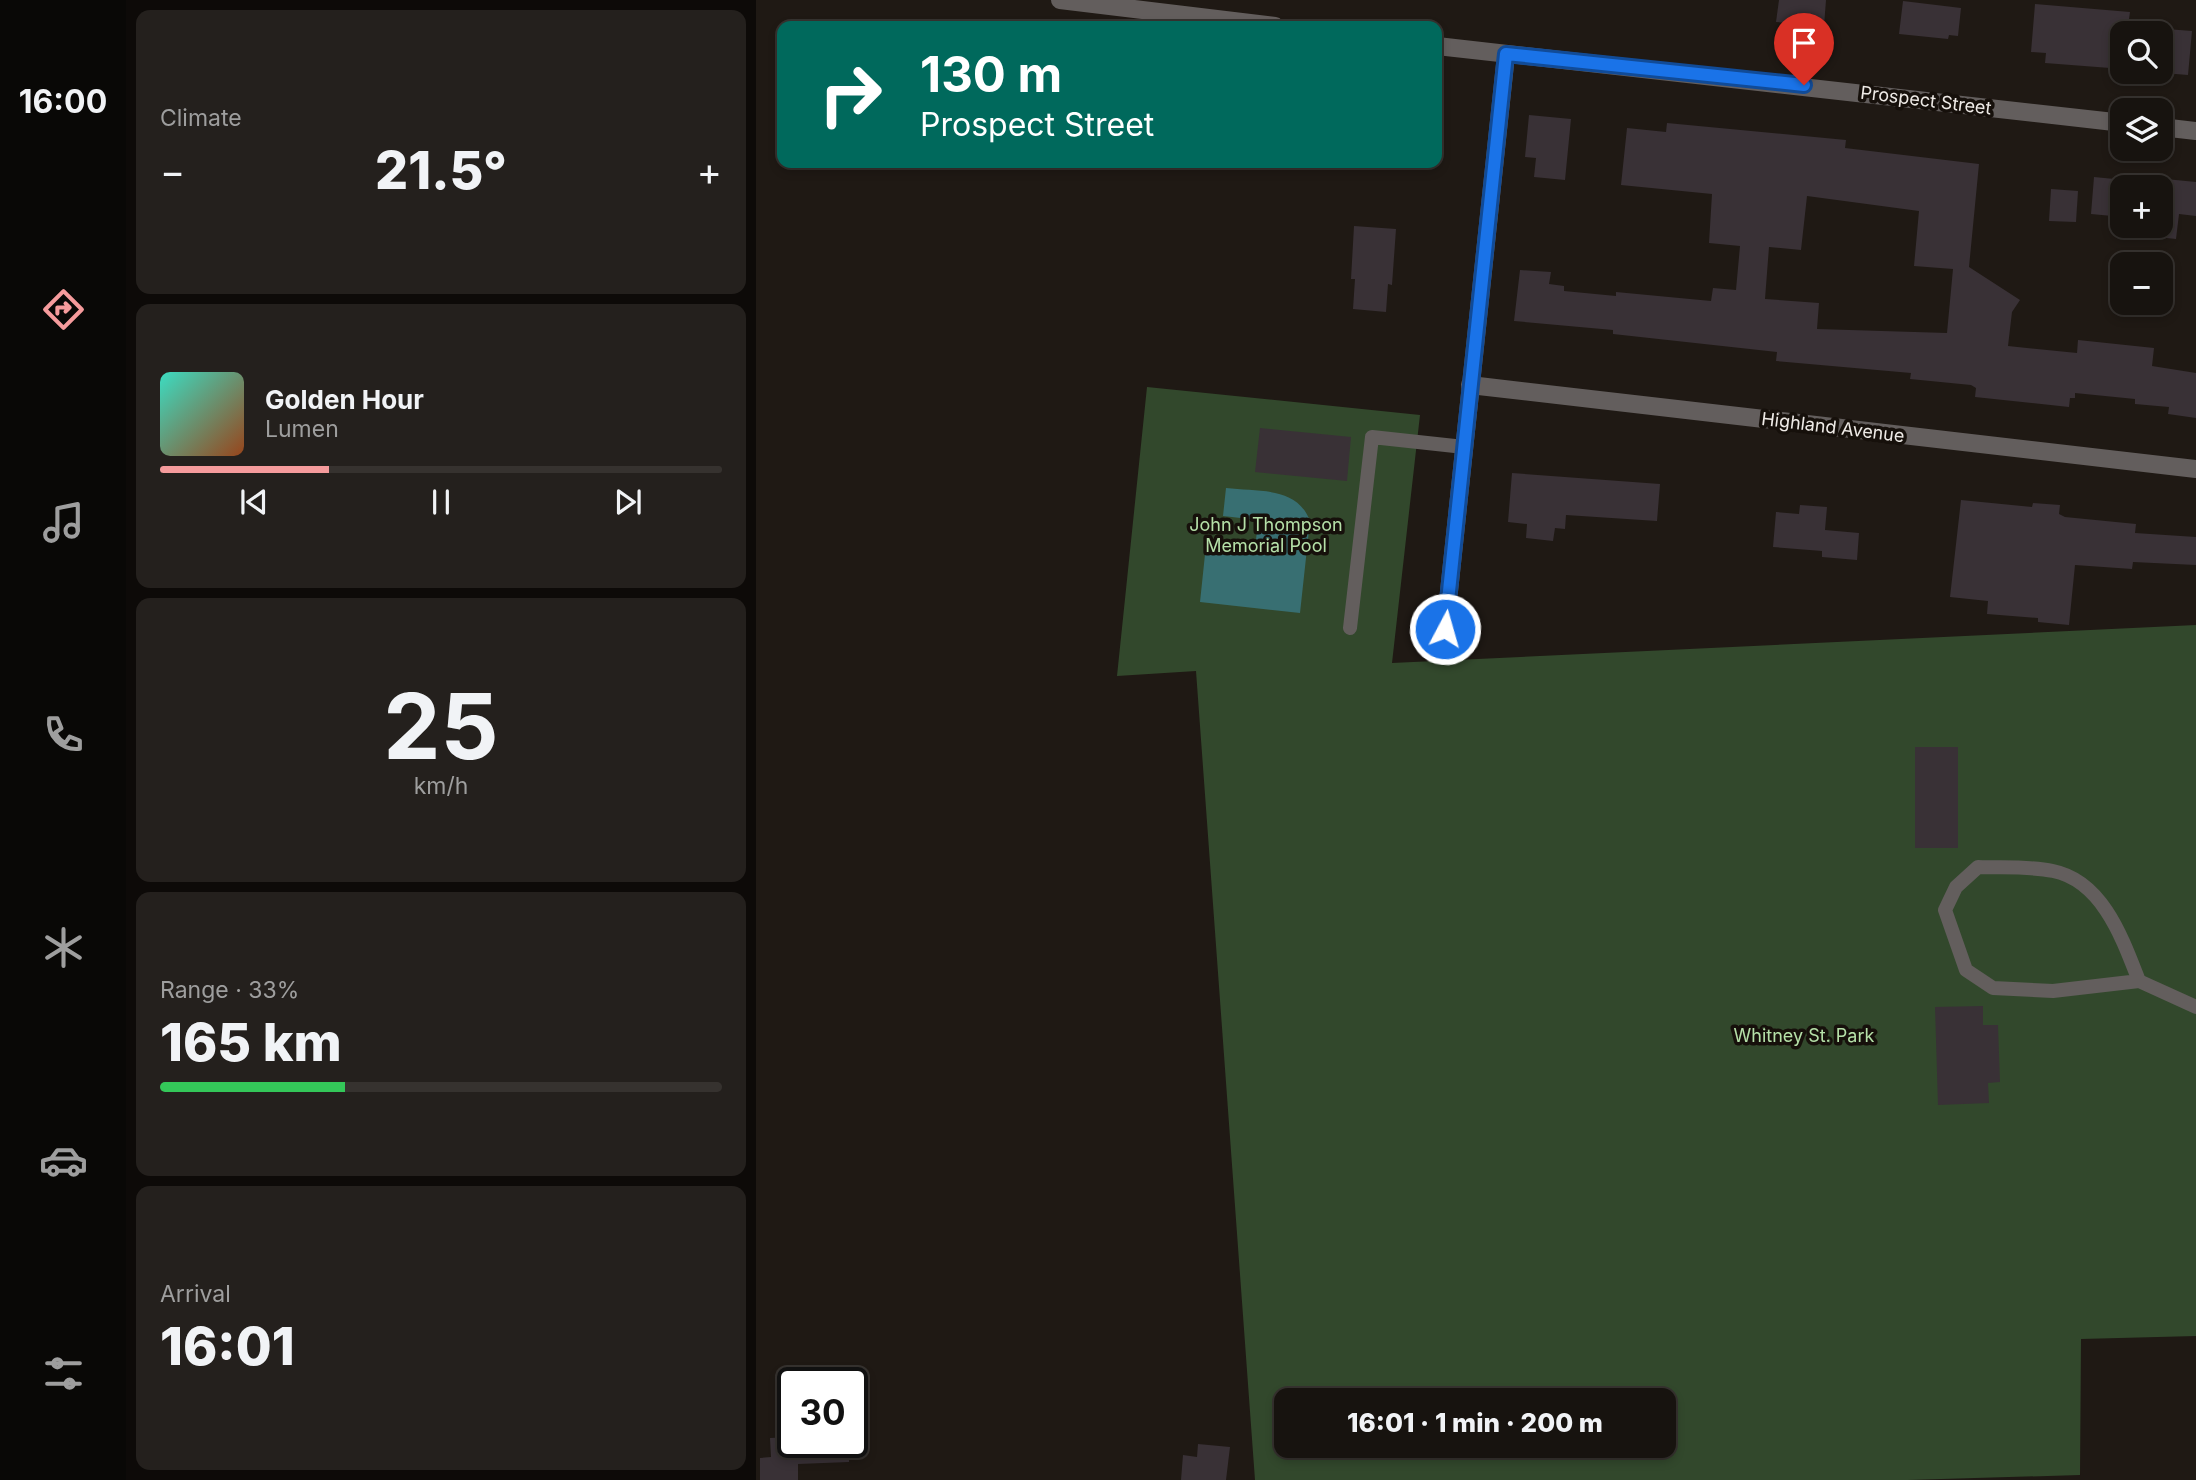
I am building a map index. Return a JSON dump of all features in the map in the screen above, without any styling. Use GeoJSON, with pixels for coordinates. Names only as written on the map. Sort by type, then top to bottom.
{"type":"FeatureCollection","features":[{"type":"Feature","properties":{"kind":"street"},"geometry":{"type":"LineString","coordinates":[[1060,0],[1234,21]]}},
{"type":"Feature","properties":{"kind":"street","name":"Prospect Street"},"geometry":{"type":"LineString","coordinates":[[1442,47],[1725,76],[2110,121]]}},
{"type":"Feature","properties":{"kind":"street"},"geometry":{"type":"LineString","coordinates":[[1445,629],[1506,54]]}},
{"type":"Feature","properties":{"kind":"street"},"geometry":{"type":"LineString","coordinates":[[2173,128],[2196,131]]}},
{"type":"Feature","properties":{"kind":"street","name":"Highland Avenue"},"geometry":{"type":"LineString","coordinates":[[1470,385],[2196,469]]}},
{"type":"Feature","properties":{"kind":"lane"},"geometry":{"type":"LineString","coordinates":[[1350,628],[1372,437],[1464,447]]}},
{"type":"Feature","properties":{"kind":"lane"},"geometry":{"type":"LineString","coordinates":[[2139,981],[2120,933],[2096,896],[2076,878],[2053,871],[1978,867],[1956,887],[1945,910],[1955,945],[1966,970],[1993,988],[2053,991],[2139,981],[2196,1007]]}},
{"type":"Feature","properties":{"kind":"green space","name":"Whitney St. Park"},"geometry":{"type":"Polygon","coordinates":[[[1147,387],[1420,415],[1392,663],[2196,625],[2196,1336],[2081,1339],[2080,1475],[1908,1480],[1255,1480],[1196,671],[1117,676],[1147,387]]]}},
{"type":"Feature","properties":{"kind":"water"},"geometry":{"type":"Polygon","coordinates":[[[1226,488],[1286,496],[1304,510],[1310,521],[1300,613],[1200,602],[1206,545],[1255,550],[1258,520],[1223,516],[1226,488]]]}},
{"type":"Feature","properties":{"kind":"building"},"geometry":{"type":"Polygon","coordinates":[[[1779,0],[1826,0],[1824,26],[1776,22],[1779,0]]]}},
{"type":"Feature","properties":{"kind":"building"},"geometry":{"type":"Polygon","coordinates":[[[1903,1],[1961,8],[1958,36],[1949,35],[1948,39],[1899,34],[1903,1]]]}},
{"type":"Feature","properties":{"kind":"building"},"geometry":{"type":"Polygon","coordinates":[[[2035,4],[2130,12],[2129,21],[2110,21],[2110,68],[2045,63],[2046,53],[2031,52],[2035,4]]]}},
{"type":"Feature","properties":{"kind":"building"},"geometry":{"type":"Polygon","coordinates":[[[2173,30],[2192,31],[2188,75],[2173,74],[2173,30]]]}},
{"type":"Feature","properties":{"kind":"building"},"geometry":{"type":"Polygon","coordinates":[[[1529,115],[1571,119],[1565,180],[1534,177],[1536,158],[1525,157],[1529,115]]]}},
{"type":"Feature","properties":{"kind":"building"},"geometry":{"type":"Polygon","coordinates":[[[1667,123],[1846,140],[1845,148],[1979,164],[1969,267],[2020,300],[2012,312],[2008,346],[2077,353],[2078,340],[2154,348],[2152,366],[2196,373],[2196,418],[2168,414],[2169,407],[2135,404],[2135,399],[2075,393],[2075,398],[2070,398],[2069,407],[1975,397],[1976,388],[1971,385],[1910,379],[1911,373],[1776,361],[1777,352],[1613,334],[1613,330],[1514,321],[1520,270],[1551,272],[1549,284],[1564,286],[1564,291],[1616,296],[1616,292],[1711,301],[1713,288],[1736,290],[1740,246],[1709,243],[1712,194],[1621,185],[1627,128],[1666,132],[1667,123]],[[1807,196],[1801,250],[1769,247],[1765,299],[1819,303],[1817,329],[1947,333],[1953,269],[1914,266],[1919,211],[1807,196]]]}},
{"type":"Feature","properties":{"kind":"building"},"geometry":{"type":"Polygon","coordinates":[[[2094,177],[2110,179],[2110,216],[2091,214],[2094,177]]]}},
{"type":"Feature","properties":{"kind":"building"},"geometry":{"type":"Polygon","coordinates":[[[2173,180],[2196,182],[2196,216],[2179,214],[2176,239],[2167,238],[2173,238],[2173,180]]]}},
{"type":"Feature","properties":{"kind":"building"},"geometry":{"type":"Polygon","coordinates":[[[2051,189],[2078,191],[2076,222],[2049,221],[2051,189]]]}},
{"type":"Feature","properties":{"kind":"building"},"geometry":{"type":"Polygon","coordinates":[[[1354,226],[1396,229],[1392,285],[1388,284],[1386,312],[1353,309],[1355,279],[1351,279],[1354,226]]]}},
{"type":"Feature","properties":{"kind":"building"},"geometry":{"type":"Polygon","coordinates":[[[1260,428],[1351,437],[1347,481],[1255,472],[1260,428]]]}},
{"type":"Feature","properties":{"kind":"building"},"geometry":{"type":"Polygon","coordinates":[[[1512,473],[1660,484],[1657,521],[1566,515],[1565,529],[1555,528],[1553,541],[1526,538],[1527,524],[1508,522],[1512,473]]]}},
{"type":"Feature","properties":{"kind":"building"},"geometry":{"type":"Polygon","coordinates":[[[1961,500],[2032,507],[2033,503],[2060,505],[2059,514],[2065,517],[2136,524],[2135,533],[2196,537],[2196,565],[2133,562],[2132,569],[2075,565],[2069,625],[2038,622],[2038,618],[1987,614],[1988,601],[1950,597],[1961,500]]]}},
{"type":"Feature","properties":{"kind":"building"},"geometry":{"type":"Polygon","coordinates":[[[1800,505],[1827,507],[1825,530],[1859,533],[1857,560],[1822,557],[1822,551],[1773,547],[1776,512],[1799,514],[1800,505]]]}},
{"type":"Feature","properties":{"kind":"building"},"geometry":{"type":"Polygon","coordinates":[[[1915,747],[1958,747],[1958,848],[1915,848],[1915,747]]]}},
{"type":"Feature","properties":{"kind":"building"},"geometry":{"type":"Polygon","coordinates":[[[1983,1006],[1983,1025],[1998,1025],[2000,1082],[1988,1083],[1989,1103],[1938,1105],[1935,1007],[1983,1006]]]}},
{"type":"Feature","properties":{"kind":"building"},"geometry":{"type":"Polygon","coordinates":[[[770,1438],[777,1438],[777,1458],[849,1458],[849,1462],[798,1464],[798,1480],[760,1480],[760,1458],[771,1457],[770,1438]]]}},
{"type":"Feature","properties":{"kind":"building"},"geometry":{"type":"Polygon","coordinates":[[[1198,1444],[1230,1447],[1226,1480],[1181,1480],[1183,1455],[1197,1457],[1198,1444]]]}},
{"type":"Feature","properties":{"kind":"route"},"geometry":{"type":"LineString","coordinates":[[1445,629],[1506,54],[1804,85]]}},
{"type":"Feature","properties":{"kind":"park label","name":"John J Thompson Memorial Pool"},"geometry":{"type":"Point","coordinates":[1266,534]}}]}
